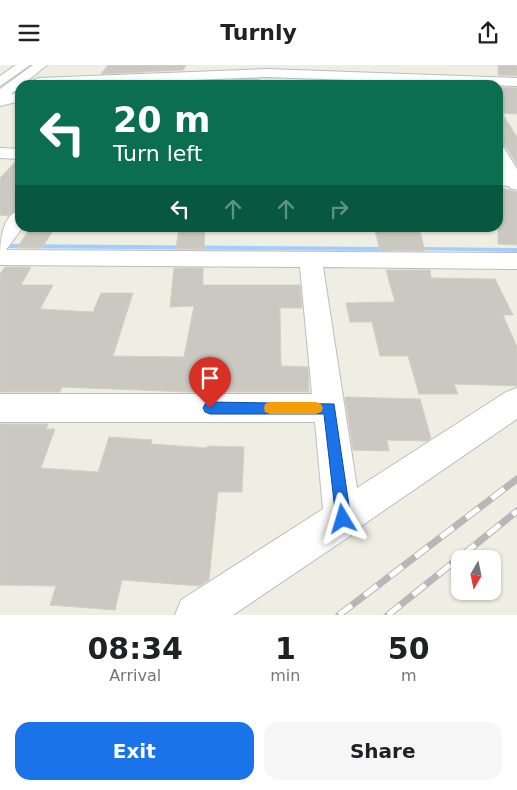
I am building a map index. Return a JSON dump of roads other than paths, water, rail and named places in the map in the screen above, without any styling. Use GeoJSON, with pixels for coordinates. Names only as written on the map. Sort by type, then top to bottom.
{"type":"FeatureCollection","features":[{"type":"Feature","properties":{"kind":"street"},"geometry":{"type":"LineString","coordinates":[[1,80],[24,65]]}},
{"type":"Feature","properties":{"kind":"street"},"geometry":{"type":"LineString","coordinates":[[119,80],[130,65]]}},
{"type":"Feature","properties":{"kind":"street"},"geometry":{"type":"LineString","coordinates":[[443,65],[454,80]]}},
{"type":"Feature","properties":{"kind":"street"},"geometry":{"type":"LineString","coordinates":[[38,80],[46,68]]}},
{"type":"Feature","properties":{"kind":"street"},"geometry":{"type":"LineString","coordinates":[[26,80],[46,68]]}},
{"type":"Feature","properties":{"kind":"street"},"geometry":{"type":"LineString","coordinates":[[151,80],[266,73],[311,80]]}},
{"type":"Feature","properties":{"kind":"street"},"geometry":{"type":"LineString","coordinates":[[503,82],[517,82]]}},
{"type":"Feature","properties":{"kind":"street"},"geometry":{"type":"LineString","coordinates":[[0,96],[15,87]]}},
{"type":"Feature","properties":{"kind":"street"},"geometry":{"type":"LineString","coordinates":[[0,102],[15,98]]}},
{"type":"Feature","properties":{"kind":"street"},"geometry":{"type":"LineString","coordinates":[[0,153],[15,154]]}},
{"type":"Feature","properties":{"kind":"street"},"geometry":{"type":"LineString","coordinates":[[503,163],[512,182]]}},
{"type":"Feature","properties":{"kind":"street"},"geometry":{"type":"LineString","coordinates":[[15,224],[0,248],[311,261],[517,261]]}},
{"type":"Feature","properties":{"kind":"street"},"geometry":{"type":"LineString","coordinates":[[311,261],[343,519]]}},
{"type":"Feature","properties":{"kind":"street"},"geometry":{"type":"LineString","coordinates":[[196,615],[517,402]]}},
{"type":"Feature","properties":{"kind":"street"},"geometry":{"type":"LineString","coordinates":[[0,408],[329,408]]}},
{"type":"Feature","properties":{"kind":"waterway"},"geometry":{"type":"LineString","coordinates":[[0,246],[390,249]]}},
{"type":"Feature","properties":{"kind":"waterway"},"geometry":{"type":"LineString","coordinates":[[417,249],[517,250]]}},
{"type":"Feature","properties":{"kind":"railway"},"geometry":{"type":"LineString","coordinates":[[339,615],[517,479]]}},
{"type":"Feature","properties":{"kind":"railway"},"geometry":{"type":"LineString","coordinates":[[388,615],[517,511]]}}]}
